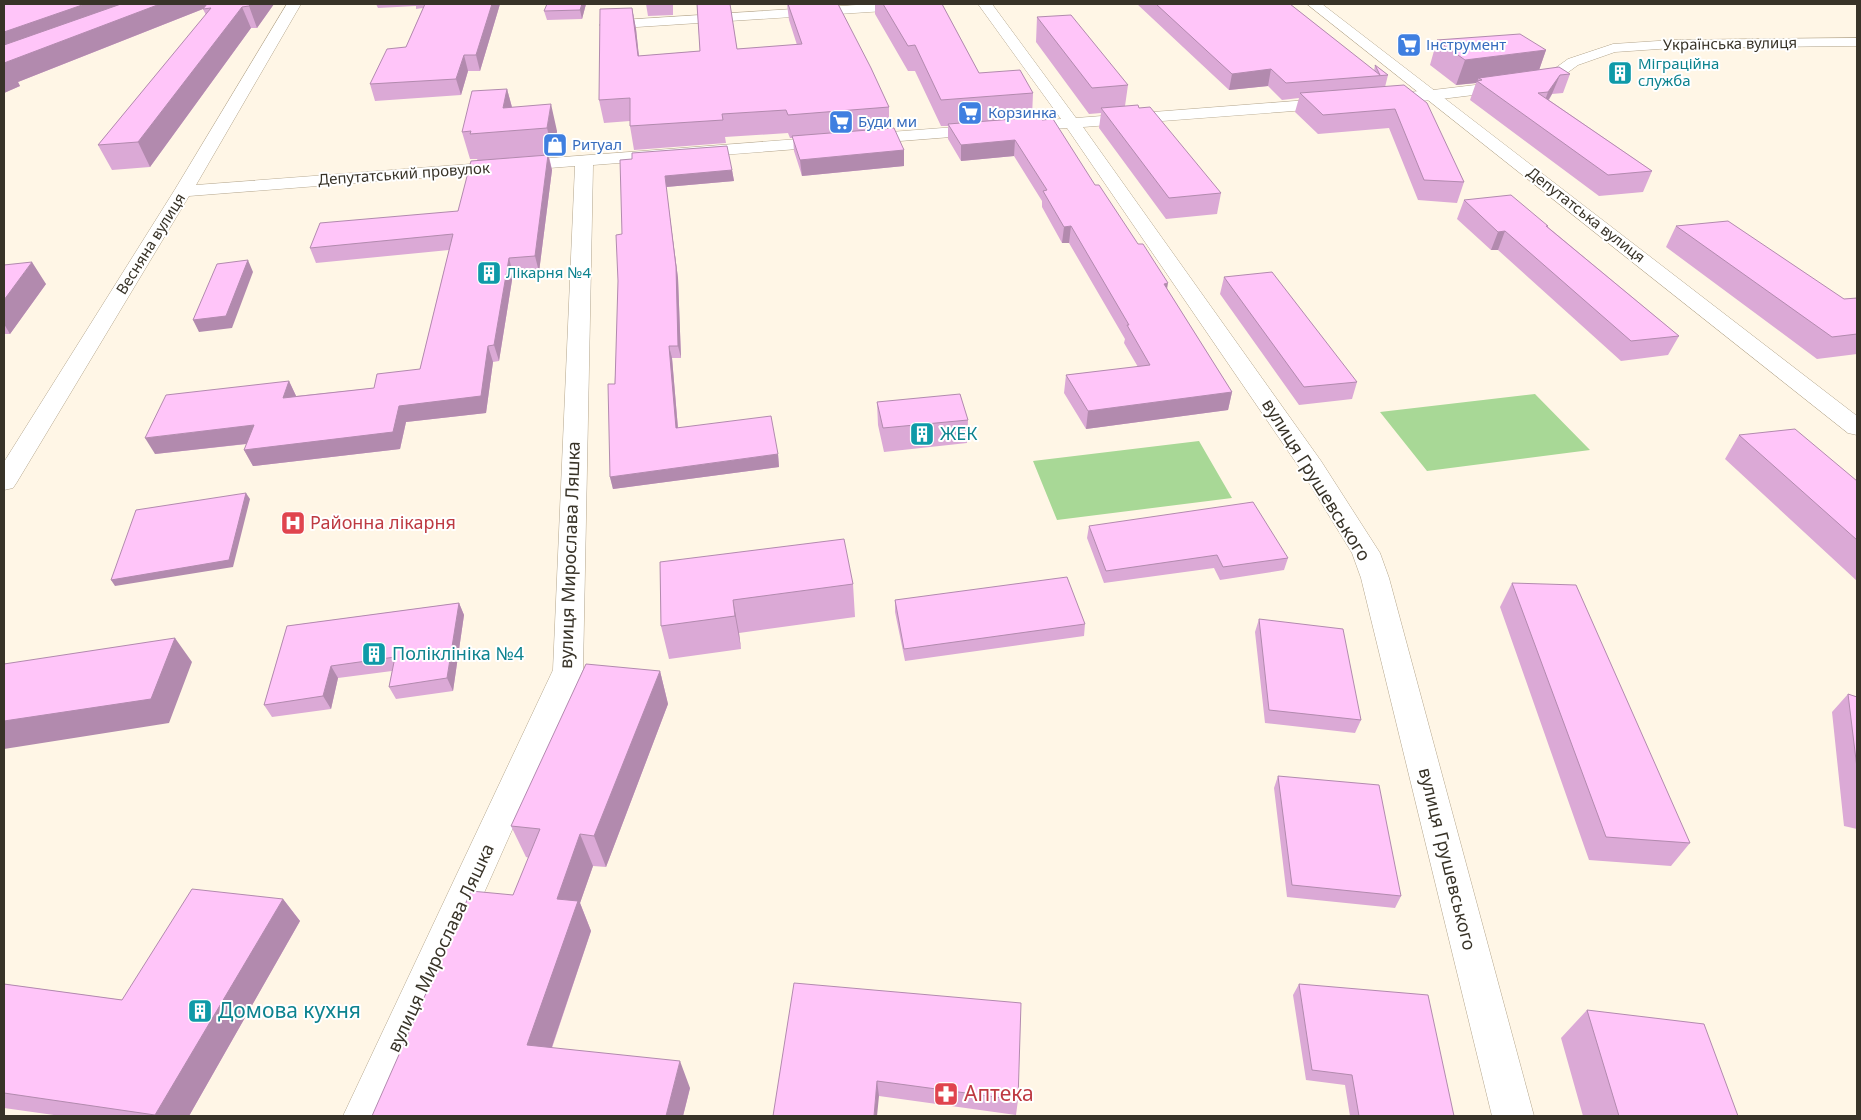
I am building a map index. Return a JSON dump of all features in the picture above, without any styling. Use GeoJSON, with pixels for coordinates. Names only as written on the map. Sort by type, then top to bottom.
{"type":"FeatureCollection","features":[{"type":"Feature","properties":{"kind":"street","name":"Весняна вулиця"},"geometry":{"type":"LineString","coordinates":[[4,482],[183,191],[294,4]]}},
{"type":"Feature","properties":{"kind":"street"},"geometry":{"type":"LineString","coordinates":[[606,24],[931,4]]}},
{"type":"Feature","properties":{"kind":"street","name":"вулиця Грушевського"},"geometry":{"type":"LineString","coordinates":[[984,4],[1074,123],[1278,417],[1366,553],[1378,587],[1513,1116]]}},
{"type":"Feature","properties":{"kind":"street","name":"Депутатська вулиця"},"geometry":{"type":"LineString","coordinates":[[1314,4],[1433,95],[1857,428]]}},
{"type":"Feature","properties":{"kind":"street","name":"Українська вулиця"},"geometry":{"type":"LineString","coordinates":[[1433,95],[1547,81],[1572,62],[1613,48],[1673,44],[1857,42]]}},
{"type":"Feature","properties":{"kind":"street"},"geometry":{"type":"LineString","coordinates":[[1368,100],[1433,95]]}},
{"type":"Feature","properties":{"kind":"street","name":"Депутатський провулок"},"geometry":{"type":"LineString","coordinates":[[183,191],[1350,102]]}},
{"type":"Feature","properties":{"kind":"street","name":"вулиця Мирослава Ляшка"},"geometry":{"type":"LineString","coordinates":[[364,1116],[568,670],[584,160]]}},
{"type":"Feature","properties":{"kind":"green space"},"geometry":{"type":"Polygon","coordinates":[[[1535,394],[1590,450],[1427,471],[1380,412],[1535,394]]]}},
{"type":"Feature","properties":{"kind":"green space"},"geometry":{"type":"Polygon","coordinates":[[[1199,441],[1232,498],[1057,520],[1033,461],[1199,441]]]}},
{"type":"Feature","properties":{"kind":"building"},"geometry":{"type":"Polygon","coordinates":[[[4,4],[85,4],[4,32],[4,4]]]}},
{"type":"Feature","properties":{"kind":"building"},"geometry":{"type":"Polygon","coordinates":[[[121,4],[160,4],[4,63],[4,45],[121,4]]]}},
{"type":"Feature","properties":{"kind":"building"},"geometry":{"type":"Polygon","coordinates":[[[207,4],[251,4],[242,7],[138,142],[98,145],[211,8],[203,9],[207,4]]]}},
{"type":"Feature","properties":{"kind":"building"},"geometry":{"type":"Polygon","coordinates":[[[425,4],[492,4],[476,55],[464,55],[456,79],[370,84],[387,49],[406,47],[425,4]]]}},
{"type":"Feature","properties":{"kind":"building"},"geometry":{"type":"Polygon","coordinates":[[[547,4],[582,4],[580,10],[544,11],[547,4]]]}},
{"type":"Feature","properties":{"kind":"building"},"geometry":{"type":"Polygon","coordinates":[[[697,4],[730,4],[737,49],[802,44],[788,4],[838,4],[889,107],[788,115],[786,110],[722,114],[723,120],[630,126],[630,98],[599,100],[600,9],[632,8],[638,56],[700,51],[697,4]]]}},
{"type":"Feature","properties":{"kind":"building"},"geometry":{"type":"Polygon","coordinates":[[[883,4],[942,4],[979,73],[1020,70],[1033,93],[941,100],[915,45],[908,46],[883,4]]]}},
{"type":"Feature","properties":{"kind":"building"},"geometry":{"type":"Polygon","coordinates":[[[1156,4],[1290,4],[1380,75],[1375,65],[1388,75],[1286,83],[1271,69],[1232,74],[1156,4]]]}},
{"type":"Feature","properties":{"kind":"building"},"geometry":{"type":"Polygon","coordinates":[[[1071,15],[1128,85],[1092,88],[1037,17],[1071,15]]]}},
{"type":"Feature","properties":{"kind":"building"},"geometry":{"type":"Polygon","coordinates":[[[1520,34],[1546,50],[1465,60],[1437,40],[1520,34]]]}},
{"type":"Feature","properties":{"kind":"building"},"geometry":{"type":"Polygon","coordinates":[[[1559,67],[1570,74],[1560,75],[1548,92],[1538,93],[1652,171],[1608,175],[1477,81],[1482,80],[1479,78],[1559,67]]]}},
{"type":"Feature","properties":{"kind":"building"},"geometry":{"type":"Polygon","coordinates":[[[1404,85],[1427,103],[1464,182],[1424,180],[1395,109],[1323,115],[1300,93],[1404,85]]]}},
{"type":"Feature","properties":{"kind":"building"},"geometry":{"type":"Polygon","coordinates":[[[507,89],[503,108],[551,104],[547,128],[470,134],[471,131],[462,132],[472,91],[507,89]]]}},
{"type":"Feature","properties":{"kind":"building"},"geometry":{"type":"Polygon","coordinates":[[[1138,105],[1139,108],[1150,107],[1221,193],[1169,198],[1101,108],[1138,105]]]}},
{"type":"Feature","properties":{"kind":"building"},"geometry":{"type":"Polygon","coordinates":[[[1040,117],[1042,120],[1053,119],[1095,185],[1099,185],[1138,244],[1143,244],[1168,283],[1164,284],[1232,392],[1088,411],[1066,375],[1150,365],[1127,325],[1129,325],[1071,226],[1064,227],[1043,191],[1047,190],[1015,140],[961,145],[948,124],[1040,117]]]}},
{"type":"Feature","properties":{"kind":"building"},"geometry":{"type":"Polygon","coordinates":[[[894,128],[904,150],[800,160],[792,136],[894,128]]]}},
{"type":"Feature","properties":{"kind":"building"},"geometry":{"type":"Polygon","coordinates":[[[727,146],[732,170],[665,176],[676,267],[678,346],[669,346],[676,428],[771,416],[778,454],[610,477],[608,384],[615,384],[618,281],[616,235],[622,234],[620,160],[632,159],[632,153],[727,146]]]}},
{"type":"Feature","properties":{"kind":"building"},"geometry":{"type":"Polygon","coordinates":[[[548,155],[535,256],[509,258],[494,345],[488,346],[481,396],[399,406],[393,432],[244,450],[254,425],[145,438],[166,395],[289,381],[283,398],[374,388],[377,374],[420,369],[453,234],[310,248],[320,223],[458,211],[471,161],[548,155]]]}},
{"type":"Feature","properties":{"kind":"building"},"geometry":{"type":"Polygon","coordinates":[[[1511,195],[1679,336],[1631,341],[1505,231],[1498,232],[1464,200],[1511,195]]]}},
{"type":"Feature","properties":{"kind":"building"},"geometry":{"type":"Polygon","coordinates":[[[1728,221],[1844,299],[1857,298],[1857,334],[1832,337],[1676,226],[1728,221]]]}},
{"type":"Feature","properties":{"kind":"building"},"geometry":{"type":"Polygon","coordinates":[[[248,260],[226,316],[193,320],[217,264],[248,260]]]}},
{"type":"Feature","properties":{"kind":"building"},"geometry":{"type":"Polygon","coordinates":[[[32,262],[4,300],[4,265],[32,262]]]}},
{"type":"Feature","properties":{"kind":"building"},"geometry":{"type":"Polygon","coordinates":[[[1272,272],[1357,382],[1304,387],[1224,277],[1272,272]]]}},
{"type":"Feature","properties":{"kind":"building"},"geometry":{"type":"Polygon","coordinates":[[[960,394],[968,420],[883,428],[877,402],[960,394]]]}},
{"type":"Feature","properties":{"kind":"building"},"geometry":{"type":"Polygon","coordinates":[[[1795,429],[1857,481],[1857,540],[1739,435],[1795,429]]]}},
{"type":"Feature","properties":{"kind":"building"},"geometry":{"type":"Polygon","coordinates":[[[246,493],[229,560],[111,580],[136,510],[246,493]]]}},
{"type":"Feature","properties":{"kind":"building"},"geometry":{"type":"Polygon","coordinates":[[[1253,502],[1288,558],[1223,567],[1217,555],[1106,571],[1089,526],[1253,502]]]}},
{"type":"Feature","properties":{"kind":"building"},"geometry":{"type":"Polygon","coordinates":[[[844,539],[853,584],[733,600],[735,616],[661,626],[660,562],[844,539]]]}},
{"type":"Feature","properties":{"kind":"building"},"geometry":{"type":"Polygon","coordinates":[[[1067,577],[1085,624],[904,649],[895,600],[1067,577]]]}},
{"type":"Feature","properties":{"kind":"building"},"geometry":{"type":"Polygon","coordinates":[[[1512,583],[1576,585],[1690,843],[1606,837],[1512,583]]]}},
{"type":"Feature","properties":{"kind":"building","name":"Поліклініка №4"},"geometry":{"type":"Polygon","coordinates":[[[459,603],[447,678],[389,687],[395,657],[331,666],[323,696],[264,705],[287,626],[459,603]]]}},
{"type":"Feature","properties":{"kind":"building"},"geometry":{"type":"Polygon","coordinates":[[[1259,619],[1343,629],[1361,720],[1269,710],[1259,619]]]}},
{"type":"Feature","properties":{"kind":"building"},"geometry":{"type":"Polygon","coordinates":[[[175,638],[151,699],[4,721],[4,664],[175,638]]]}},
{"type":"Feature","properties":{"kind":"building"},"geometry":{"type":"Polygon","coordinates":[[[586,664],[660,671],[594,836],[580,834],[557,899],[578,901],[527,1045],[680,1061],[666,1116],[372,1116],[471,891],[513,895],[540,829],[511,826],[586,664]]]}},
{"type":"Feature","properties":{"kind":"building"},"geometry":{"type":"Polygon","coordinates":[[[1848,694],[1857,697],[1857,768],[1848,694]]]}},
{"type":"Feature","properties":{"kind":"building"},"geometry":{"type":"Polygon","coordinates":[[[1278,776],[1379,785],[1401,896],[1292,885],[1278,776]]]}},
{"type":"Feature","properties":{"kind":"building","name":"Домова кухня"},"geometry":{"type":"Polygon","coordinates":[[[192,889],[283,899],[155,1115],[4,1093],[4,984],[122,1000],[192,889]]]}},
{"type":"Feature","properties":{"kind":"building"},"geometry":{"type":"Polygon","coordinates":[[[794,983],[1021,1003],[1018,1100],[877,1081],[874,1116],[773,1116],[794,983]]]}},
{"type":"Feature","properties":{"kind":"building"},"geometry":{"type":"Polygon","coordinates":[[[1299,984],[1428,995],[1454,1116],[1359,1116],[1352,1075],[1312,1070],[1299,984]]]}},
{"type":"Feature","properties":{"kind":"building"},"geometry":{"type":"Polygon","coordinates":[[[1587,1010],[1704,1024],[1738,1116],[1619,1116],[1587,1010]]]}},
{"type":"Feature","properties":{"kind":"place","name":"Інструмент"},"geometry":{"type":"Point","coordinates":[1409,45]}},
{"type":"Feature","properties":{"kind":"place","name":"Міграційна служба"},"geometry":{"type":"Point","coordinates":[1620,73]}},
{"type":"Feature","properties":{"kind":"place","name":"Корзинка"},"geometry":{"type":"Point","coordinates":[970,113]}},
{"type":"Feature","properties":{"kind":"place","name":"Буди ми"},"geometry":{"type":"Point","coordinates":[841,122]}},
{"type":"Feature","properties":{"kind":"place","name":"Ритуал"},"geometry":{"type":"Point","coordinates":[555,145]}},
{"type":"Feature","properties":{"kind":"place","name":"Лікарня №4"},"geometry":{"type":"Point","coordinates":[489,273]}},
{"type":"Feature","properties":{"kind":"place","name":"ЖЕК"},"geometry":{"type":"Point","coordinates":[922,434]}},
{"type":"Feature","properties":{"kind":"place","name":"Районна лікарня"},"geometry":{"type":"Point","coordinates":[293,523]}},
{"type":"Feature","properties":{"kind":"place","name":"Поліклініка №4"},"geometry":{"type":"Point","coordinates":[374,654]}},
{"type":"Feature","properties":{"kind":"place","name":"Домова кухня"},"geometry":{"type":"Point","coordinates":[200,1011]}},
{"type":"Feature","properties":{"kind":"place","name":"Аптека"},"geometry":{"type":"Point","coordinates":[946,1094]}}]}
